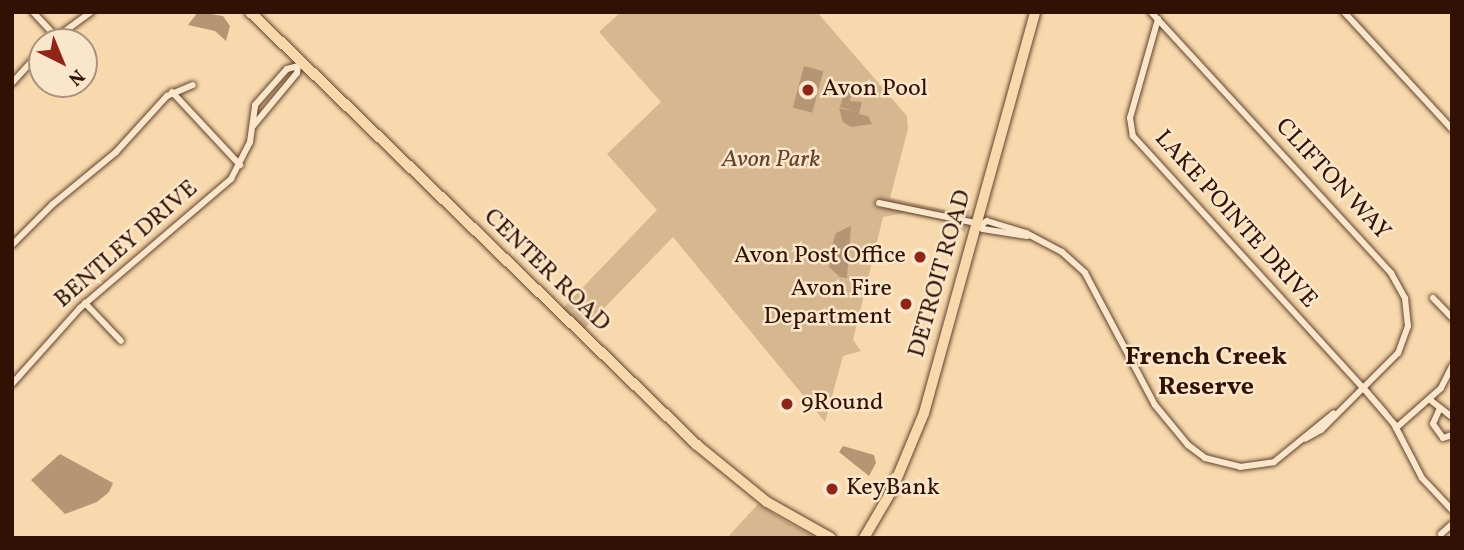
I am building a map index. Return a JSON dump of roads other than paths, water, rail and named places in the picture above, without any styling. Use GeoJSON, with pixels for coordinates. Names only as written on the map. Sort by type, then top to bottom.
{"type":"FeatureCollection","features":[{"type":"Feature","properties":{"kind":"main road","name":"CENTER ROAD"},"geometry":{"type":"LineString","coordinates":[[250,12],[300,65],[697,445],[767,502],[831,538]]}},
{"type":"Feature","properties":{"kind":"main road","name":"DETROIT ROAD"},"geometry":{"type":"LineString","coordinates":[[864,538],[892,491],[915,437],[979,223],[1035,12]]}},
{"type":"Feature","properties":{"kind":"street"},"geometry":{"type":"LineString","coordinates":[[33,12],[48,28]]}},
{"type":"Feature","properties":{"kind":"street"},"geometry":{"type":"LineString","coordinates":[[69,28],[91,12]]}},
{"type":"Feature","properties":{"kind":"street","name":"CLIFTON WAY"},"geometry":{"type":"LineString","coordinates":[[879,203],[979,223],[987,221],[1054,247],[1085,273],[1136,375],[1194,450],[1219,463],[1254,467],[1281,458],[1305,439],[1320,422],[1364,390],[1391,362],[1404,343],[1408,309],[1398,282],[1151,12]]}},
{"type":"Feature","properties":{"kind":"street"},"geometry":{"type":"LineString","coordinates":[[1344,12],[1452,129]]}},
{"type":"Feature","properties":{"kind":"street","name":"LAKE POINTE DRIVE"},"geometry":{"type":"LineString","coordinates":[[1158,19],[1130,118],[1133,136],[1385,413],[1396,428],[1419,473],[1452,510]]}},
{"type":"Feature","properties":{"kind":"street"},"geometry":{"type":"LineString","coordinates":[[12,83],[28,65]]}},
{"type":"Feature","properties":{"kind":"street","name":"BENTLEY DRIVE"},"geometry":{"type":"LineString","coordinates":[[12,384],[85,303],[179,226],[240,165],[253,127],[297,73],[300,65]]}},
{"type":"Feature","properties":{"kind":"street"},"geometry":{"type":"LineString","coordinates":[[12,245],[53,204],[116,152],[172,92],[193,85]]}},
{"type":"Feature","properties":{"kind":"street"},"geometry":{"type":"LineString","coordinates":[[172,92],[240,165]]}},
{"type":"Feature","properties":{"kind":"street"},"geometry":{"type":"LineString","coordinates":[[1433,298],[1452,318]]}},
{"type":"Feature","properties":{"kind":"street"},"geometry":{"type":"LineString","coordinates":[[85,303],[121,341]]}},
{"type":"Feature","properties":{"kind":"street"},"geometry":{"type":"LineString","coordinates":[[1396,428],[1441,388],[1452,366]]}},
{"type":"Feature","properties":{"kind":"street"},"geometry":{"type":"LineString","coordinates":[[1429,399],[1452,417]]}},
{"type":"Feature","properties":{"kind":"street"},"geometry":{"type":"LineString","coordinates":[[1440,408],[1433,424],[1441,436],[1452,435]]}},
{"type":"Feature","properties":{"kind":"street"},"geometry":{"type":"LineString","coordinates":[[1441,534],[1452,524]]}},
{"type":"Feature","properties":{"kind":"place","name":"Avon Pool"},"geometry":{"type":"Point","coordinates":[808,90]}},
{"type":"Feature","properties":{"kind":"place","name":"Avon Post Office"},"geometry":{"type":"Point","coordinates":[920,257]}},
{"type":"Feature","properties":{"kind":"place","name":"Avon Fire Department"},"geometry":{"type":"Point","coordinates":[906,304]}},
{"type":"Feature","properties":{"kind":"place","name":"9Round"},"geometry":{"type":"Point","coordinates":[787,404]}},
{"type":"Feature","properties":{"kind":"place","name":"KeyBank"},"geometry":{"type":"Point","coordinates":[832,489]}},
{"type":"Feature","properties":{"kind":"district","name":"French Creek Reserve"},"geometry":{"type":"Point","coordinates":[1206,373]}},
{"type":"Feature","properties":{"kind":"park label","name":"Avon Park"},"geometry":{"type":"Point","coordinates":[771,161]}}]}
